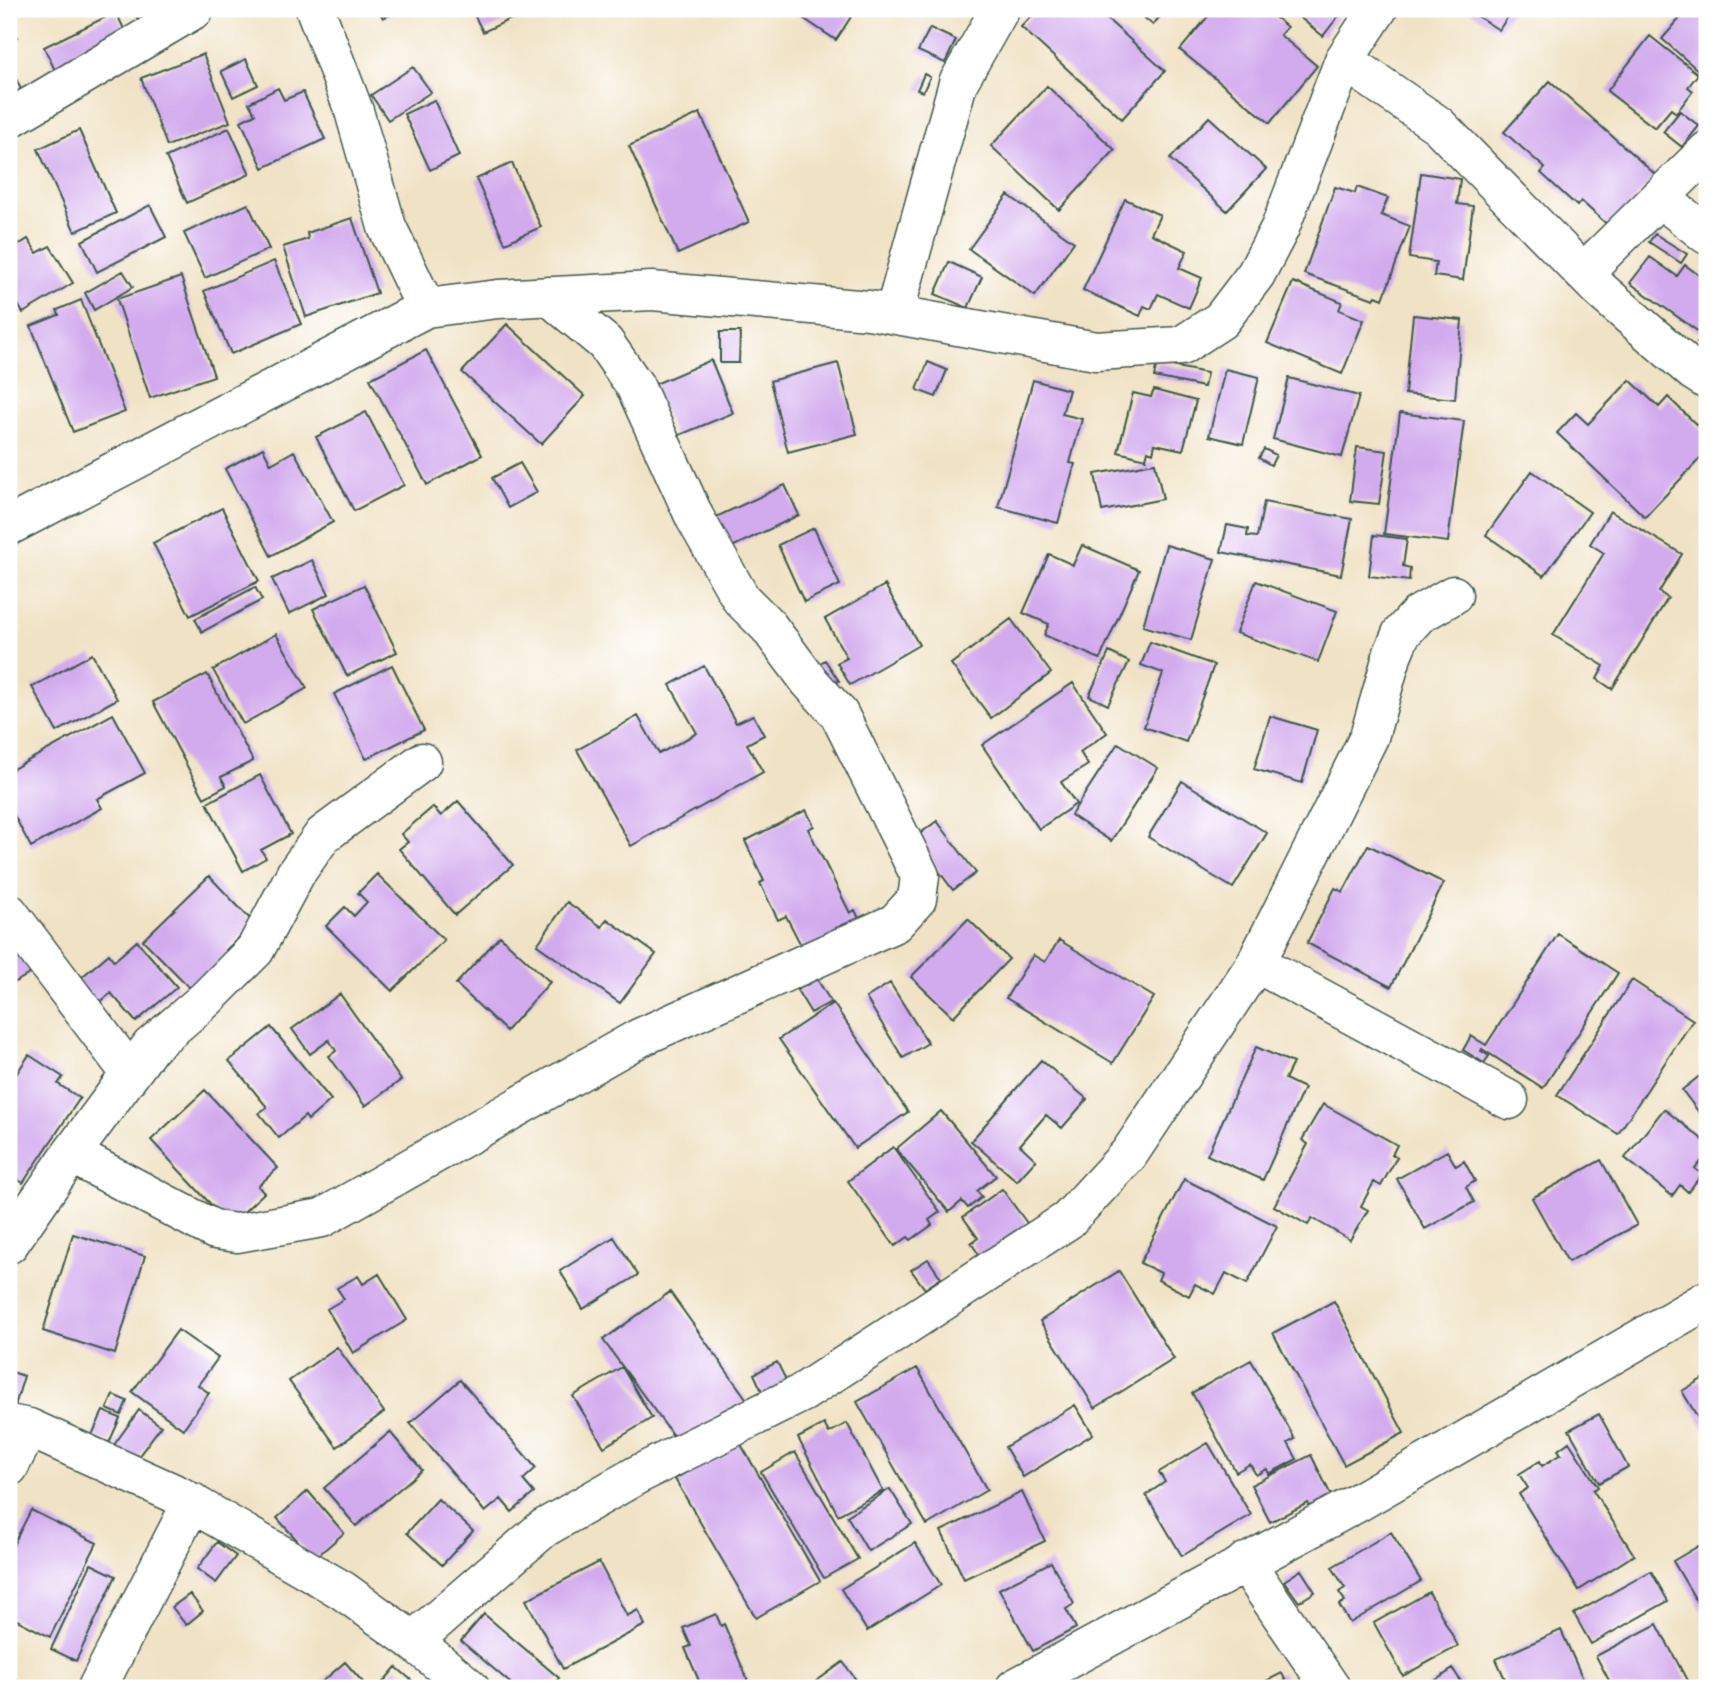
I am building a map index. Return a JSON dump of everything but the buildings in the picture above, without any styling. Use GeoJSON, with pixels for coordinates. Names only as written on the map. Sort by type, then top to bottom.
{"type":"FeatureCollection","features":[{"type":"Feature","properties":{"kind":"street"},"geometry":{"type":"LineString","coordinates":[[9,119],[195,9]]}},
{"type":"Feature","properties":{"kind":"street"},"geometry":{"type":"LineString","coordinates":[[315,9],[354,111],[387,226],[426,308]]}},
{"type":"Feature","properties":{"kind":"street"},"geometry":{"type":"LineString","coordinates":[[894,314],[958,83],[1000,9]]}},
{"type":"Feature","properties":{"kind":"street"},"geometry":{"type":"LineString","coordinates":[[9,526],[426,308],[498,299],[652,291],[869,310],[1096,351],[1181,346],[1221,320],[1256,274],[1280,228],[1343,60],[1372,11]]}},
{"type":"Feature","properties":{"kind":"street"},"geometry":{"type":"LineString","coordinates":[[1343,60],[1438,125],[1583,273],[1693,371],[1707,380]]}},
{"type":"Feature","properties":{"kind":"street"},"geometry":{"type":"LineString","coordinates":[[1583,273],[1707,151]]}},
{"type":"Feature","properties":{"kind":"street"},"geometry":{"type":"LineString","coordinates":[[1660,198],[1707,235]]}},
{"type":"Feature","properties":{"kind":"street"},"geometry":{"type":"LineString","coordinates":[[71,1154],[215,1230],[237,1233],[322,1218],[639,1038],[895,923],[917,900],[920,876],[839,714],[768,626],[741,599],[695,518],[635,386],[605,344],[549,296]]}},
{"type":"Feature","properties":{"kind":"street"},"geometry":{"type":"LineString","coordinates":[[413,1642],[544,1528],[637,1475],[802,1393],[1068,1220],[1129,1154],[1256,963],[1368,737],[1401,634],[1418,615],[1453,594]]}},
{"type":"Feature","properties":{"kind":"street"},"geometry":{"type":"LineString","coordinates":[[9,1244],[150,1046],[206,999],[255,950],[296,873],[323,835],[422,762]]}},
{"type":"Feature","properties":{"kind":"street"},"geometry":{"type":"LineString","coordinates":[[9,913],[130,1073]]}},
{"type":"Feature","properties":{"kind":"street"},"geometry":{"type":"LineString","coordinates":[[1256,963],[1509,1100]]}},
{"type":"Feature","properties":{"kind":"street"},"geometry":{"type":"LineString","coordinates":[[1015,1688],[1357,1503],[1707,1300]]}},
{"type":"Feature","properties":{"kind":"street"},"geometry":{"type":"LineString","coordinates":[[9,1468],[19,1426],[192,1502],[341,1590],[413,1642],[470,1688]]}},
{"type":"Feature","properties":{"kind":"street"},"geometry":{"type":"LineString","coordinates":[[97,1688],[192,1502]]}},
{"type":"Feature","properties":{"kind":"street"},"geometry":{"type":"LineString","coordinates":[[1245,1562],[1331,1688]]}}]}
